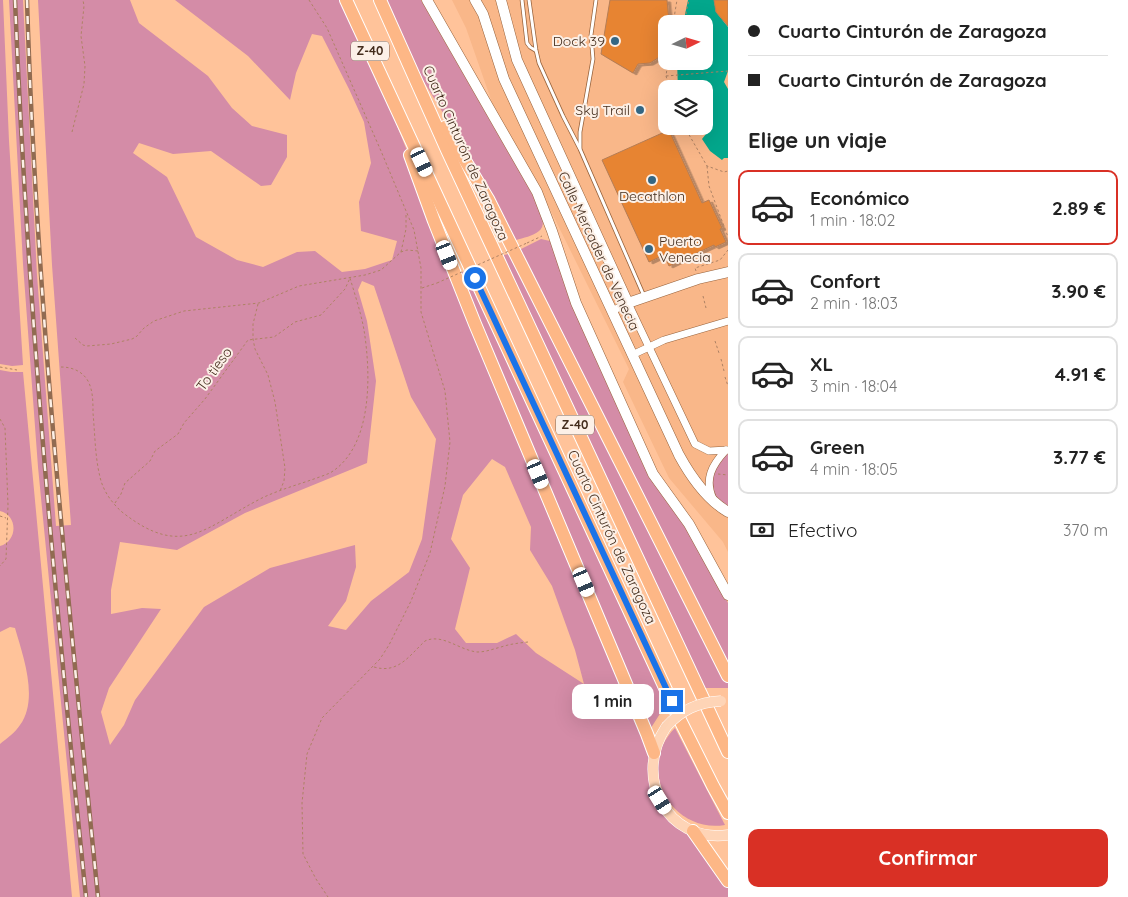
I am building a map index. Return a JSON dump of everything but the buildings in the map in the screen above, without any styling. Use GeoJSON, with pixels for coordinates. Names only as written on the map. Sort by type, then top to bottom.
{"type":"FeatureCollection","features":[{"type":"Feature","properties":{"kind":"highway","name":"Cuarto Cinturón de Zaragoza"},"geometry":{"type":"LineString","coordinates":[[346,0],[679,718],[728,813]]}},
{"type":"Feature","properties":{"kind":"highway","name":"Cuarto Cinturón de Zaragoza"},"geometry":{"type":"LineString","coordinates":[[380,0],[447,150],[728,752]]}},
{"type":"Feature","properties":{"kind":"highway"},"geometry":{"type":"LineString","coordinates":[[424,96],[435,107],[458,150],[488,199],[724,662],[728,676]]}},
{"type":"Feature","properties":{"kind":"highway"},"geometry":{"type":"LineString","coordinates":[[393,102],[400,129],[454,272],[654,753]]}},
{"type":"Feature","properties":{"kind":"highway"},"geometry":{"type":"LineString","coordinates":[[692,831],[728,880]]}},
{"type":"Feature","properties":{"kind":"main road"},"geometry":{"type":"LineString","coordinates":[[724,701],[700,703],[690,707],[673,719],[656,744],[652,769],[653,780],[660,800],[672,817],[692,831],[712,836],[726,836]]}},
{"type":"Feature","properties":{"kind":"street"},"geometry":{"type":"LineString","coordinates":[[427,0],[536,192],[552,231],[576,303],[648,462],[662,488],[689,524],[728,595]]}},
{"type":"Feature","properties":{"kind":"street","name":"Calle Mercader de Venecia"},"geometry":{"type":"LineString","coordinates":[[487,0],[475,0],[483,14],[504,79],[678,455],[695,481],[715,504],[727,514]]}},
{"type":"Feature","properties":{"kind":"street","name":"Calle Mercader de Venecia"},"geometry":{"type":"LineString","coordinates":[[500,0],[517,60],[648,347],[695,444],[709,451],[727,450]]}},
{"type":"Feature","properties":{"kind":"street"},"geometry":{"type":"LineString","coordinates":[[612,312],[644,296],[698,279],[728,272]]}},
{"type":"Feature","properties":{"kind":"street"},"geometry":{"type":"LineString","coordinates":[[632,355],[664,340],[711,324],[728,321]]}},
{"type":"Feature","properties":{"kind":"street","name":"Calle Mercader de Venecia"},"geometry":{"type":"LineString","coordinates":[[715,504],[710,492],[709,477],[716,461],[727,450]]}},
{"type":"Feature","properties":{"kind":"lane"},"geometry":{"type":"LineString","coordinates":[[522,0],[527,42],[530,47],[536,50]]}},
{"type":"Feature","properties":{"kind":"lane"},"geometry":{"type":"LineString","coordinates":[[529,0],[536,50],[540,63],[644,296]]}},
{"type":"Feature","properties":{"kind":"lane"},"geometry":{"type":"LineString","coordinates":[[580,149],[580,132],[592,59],[590,35],[596,0]]}},
{"type":"Feature","properties":{"kind":"path"},"geometry":{"type":"LineString","coordinates":[[72,132],[84,84],[85,66],[81,36],[83,0]]}},
{"type":"Feature","properties":{"kind":"path"},"geometry":{"type":"LineString","coordinates":[[309,0],[327,28],[414,230],[421,268],[421,312],[444,391],[450,442],[448,465],[436,527],[421,579],[389,645],[373,667],[322,718],[307,754],[302,803],[303,854],[328,897]]}},
{"type":"Feature","properties":{"kind":"path"},"geometry":{"type":"LineString","coordinates":[[674,15],[677,0]]}},
{"type":"Feature","properties":{"kind":"path"},"geometry":{"type":"LineString","coordinates":[[686,15],[689,0]]}},
{"type":"Feature","properties":{"kind":"path"},"geometry":{"type":"LineString","coordinates":[[667,70],[667,80]]}},
{"type":"Feature","properties":{"kind":"path"},"geometry":{"type":"LineString","coordinates":[[666,76],[728,71]]}},
{"type":"Feature","properties":{"kind":"path"},"geometry":{"type":"LineString","coordinates":[[689,135],[707,166],[709,186],[728,237]]}},
{"type":"Feature","properties":{"kind":"path"},"geometry":{"type":"LineString","coordinates":[[707,166],[724,172],[728,171]]}},
{"type":"Feature","properties":{"kind":"path"},"geometry":{"type":"LineString","coordinates":[[401,252],[406,229],[406,211]]}},
{"type":"Feature","properties":{"kind":"path"},"geometry":{"type":"LineString","coordinates":[[421,288],[552,231]]}},
{"type":"Feature","properties":{"kind":"path"},"geometry":{"type":"LineString","coordinates":[[75,338],[87,346],[112,344],[132,339],[154,321],[184,311],[259,303],[300,286],[350,278],[381,270],[401,252],[407,250],[418,251]]}},
{"type":"Feature","properties":{"kind":"path"},"geometry":{"type":"LineString","coordinates":[[695,268],[720,260],[728,250]]}},
{"type":"Feature","properties":{"kind":"path"},"geometry":{"type":"LineString","coordinates":[[253,339],[274,337],[295,322],[320,315],[345,289],[350,278]]}},
{"type":"Feature","properties":{"kind":"path"},"geometry":{"type":"LineString","coordinates":[[61,367],[70,367],[78,371],[88,382],[92,400],[98,468],[104,490],[114,504],[129,517],[151,531],[170,537],[198,533],[265,497],[330,473],[339,468],[352,451],[363,420],[368,383],[364,331],[350,278]]}},
{"type":"Feature","properties":{"kind":"path"},"geometry":{"type":"LineString","coordinates":[[703,296],[706,308]]}},
{"type":"Feature","properties":{"kind":"path"},"geometry":{"type":"LineString","coordinates":[[259,303],[253,339],[255,349],[268,375],[275,402],[286,468],[280,492]]}},
{"type":"Feature","properties":{"kind":"path","name":"To tieso"},"geometry":{"type":"LineString","coordinates":[[114,504],[121,494],[125,483],[150,461],[155,451],[178,434],[184,423],[205,399],[248,340],[253,339]]}},
{"type":"Feature","properties":{"kind":"path"},"geometry":{"type":"LineString","coordinates":[[716,341],[719,353]]}},
{"type":"Feature","properties":{"kind":"path"},"geometry":{"type":"LineString","coordinates":[[720,359],[724,371]]}},
{"type":"Feature","properties":{"kind":"path"},"geometry":{"type":"LineString","coordinates":[[0,367],[17,370]]}},
{"type":"Feature","properties":{"kind":"path"},"geometry":{"type":"LineString","coordinates":[[725,377],[728,386]]}},
{"type":"Feature","properties":{"kind":"path"},"geometry":{"type":"LineString","coordinates":[[0,418],[5,428],[7,518],[6,559],[0,566]]}},
{"type":"Feature","properties":{"kind":"path"},"geometry":{"type":"LineString","coordinates":[[713,473],[728,475]]}},
{"type":"Feature","properties":{"kind":"path"},"geometry":{"type":"LineString","coordinates":[[0,516],[7,518]]}},
{"type":"Feature","properties":{"kind":"path"},"geometry":{"type":"LineString","coordinates":[[373,667],[382,669],[393,668],[430,638],[437,638],[454,646],[478,652],[528,642]]}},
{"type":"Feature","properties":{"kind":"shaded area"},"geometry":{"type":"Polygon","coordinates":[[[0,0],[3,0],[9,141],[23,365],[12,366],[0,364],[0,0]]]}},
{"type":"Feature","properties":{"kind":"shaded area"},"geometry":{"type":"Polygon","coordinates":[[[9,0],[23,0],[37,275],[56,526],[71,525],[52,265],[38,0],[130,0],[139,23],[208,76],[232,108],[252,126],[287,135],[287,157],[271,185],[261,186],[211,151],[173,154],[139,143],[133,153],[167,177],[196,237],[237,260],[263,267],[297,252],[315,251],[342,272],[365,269],[392,260],[397,241],[361,231],[359,202],[371,163],[364,122],[322,36],[312,34],[296,73],[290,100],[248,56],[175,0],[346,0],[457,274],[471,269],[671,701],[665,706],[647,734],[653,780],[680,824],[728,881],[728,897],[80,897],[38,467],[23,264],[9,0]],[[362,281],[358,290],[367,321],[376,381],[367,463],[245,513],[177,550],[120,542],[111,590],[111,614],[142,608],[161,609],[109,688],[101,712],[110,745],[124,725],[135,700],[204,607],[270,568],[355,545],[356,567],[346,601],[328,626],[346,630],[371,601],[409,572],[422,539],[436,439],[411,397],[374,286],[362,281]],[[492,459],[463,495],[451,539],[470,568],[455,629],[466,643],[497,643],[516,634],[536,653],[584,684],[575,650],[552,586],[530,550],[531,527],[505,467],[492,459]]]}},
{"type":"Feature","properties":{"kind":"shaded area"},"geometry":{"type":"Polygon","coordinates":[[[380,0],[421,0],[538,205],[543,222],[542,227],[537,233],[516,240],[478,170],[397,38],[380,0]]]}},
{"type":"Feature","properties":{"kind":"shaded area","name":"Puerto Venecia"},"geometry":{"type":"Polygon","coordinates":[[[452,0],[728,0],[728,552],[723,542],[669,478],[623,382],[629,369],[541,191],[495,111],[466,28],[452,0]]]}},
{"type":"Feature","properties":{"kind":"shaded area"},"geometry":{"type":"Polygon","coordinates":[[[541,239],[550,241],[648,462],[696,536],[728,603],[728,688],[705,688],[698,691],[497,257],[515,252],[541,239]]]}},
{"type":"Feature","properties":{"kind":"shaded area"},"geometry":{"type":"Polygon","coordinates":[[[0,370],[23,372],[72,897],[0,897],[0,744],[13,733],[26,715],[29,690],[28,677],[15,628],[10,627],[0,632],[0,546],[10,539],[14,528],[10,517],[0,511],[0,370]]]}},
{"type":"Feature","properties":{"kind":"shaded area"},"geometry":{"type":"Polygon","coordinates":[[[728,454],[728,509],[714,496],[711,483],[713,471],[719,461],[728,454]]]}},
{"type":"Feature","properties":{"kind":"shaded area"},"geometry":{"type":"Polygon","coordinates":[[[675,728],[725,825],[706,825],[689,819],[675,809],[665,795],[659,779],[658,761],[663,744],[675,728]]]}},
{"type":"Feature","properties":{"kind":"water"},"geometry":{"type":"Polygon","coordinates":[[[688,0],[714,0],[716,12],[728,27],[728,71],[724,82],[728,89],[728,158],[722,160],[710,151],[702,139],[705,135],[713,135],[713,80],[678,80],[677,70],[713,70],[713,15],[685,15],[688,0]]]}},
{"type":"Feature","properties":{"kind":"railway"},"geometry":{"type":"LineString","coordinates":[[15,0],[27,225],[43,449],[86,897]]}},
{"type":"Feature","properties":{"kind":"railway"},"geometry":{"type":"LineString","coordinates":[[27,0],[31,112],[46,337],[65,561],[98,897]]}},
{"type":"Feature","properties":{"kind":"place","name":"Dock 39"},"geometry":{"type":"Point","coordinates":[615,41]}},
{"type":"Feature","properties":{"kind":"place","name":"Sky Trail"},"geometry":{"type":"Point","coordinates":[640,110]}},
{"type":"Feature","properties":{"kind":"place","name":"Decathlon"},"geometry":{"type":"Point","coordinates":[652,180]}},
{"type":"Feature","properties":{"kind":"place","name":"Puerto Venecia"},"geometry":{"type":"Point","coordinates":[649,249]}},
{"type":"Feature","properties":{"kind":"route"},"geometry":{"type":"LineString","coordinates":[[475,278],[672,701]]}}]}
